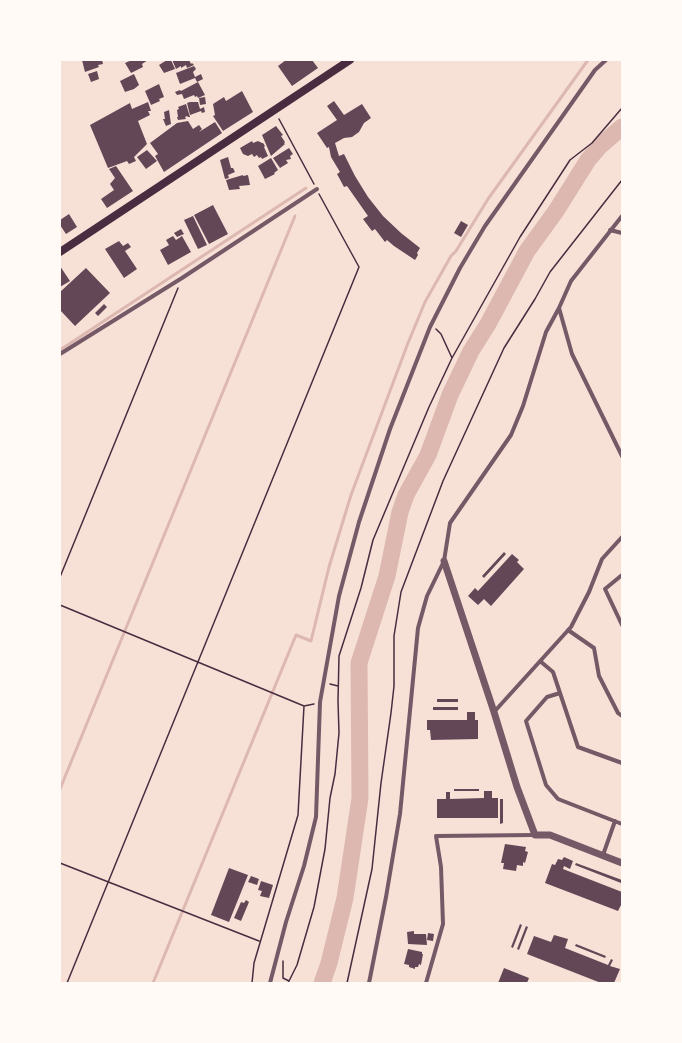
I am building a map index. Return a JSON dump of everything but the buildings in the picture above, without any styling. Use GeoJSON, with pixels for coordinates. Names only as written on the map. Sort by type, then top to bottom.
{"type":"FeatureCollection","features":[{"type":"Feature","properties":{"kind":"main road"},"geometry":{"type":"LineString","coordinates":[[60,252],[350,60]]}},
{"type":"Feature","properties":{"kind":"street"},"geometry":{"type":"LineString","coordinates":[[270,983],[286,922],[304,866],[316,817],[320,702],[339,596],[359,522],[390,430],[430,327],[460,268],[485,226],[595,70],[606,60]]}},
{"type":"Feature","properties":{"kind":"street"},"geometry":{"type":"LineString","coordinates":[[60,354],[182,278],[317,189]]}},
{"type":"Feature","properties":{"kind":"street"},"geometry":{"type":"LineString","coordinates":[[369,983],[386,897],[400,814],[418,628],[427,596],[444,561],[450,523],[511,436],[523,406],[546,332],[560,308],[571,281],[622,216]]}},
{"type":"Feature","properties":{"kind":"street"},"geometry":{"type":"LineString","coordinates":[[610,230],[622,232]]}},
{"type":"Feature","properties":{"kind":"street"},"geometry":{"type":"LineString","coordinates":[[560,308],[572,354],[622,456]]}},
{"type":"Feature","properties":{"kind":"street"},"geometry":{"type":"LineString","coordinates":[[494,712],[571,627],[589,592],[602,559],[622,537]]}},
{"type":"Feature","properties":{"kind":"street"},"geometry":{"type":"LineString","coordinates":[[444,561],[517,787],[535,835]]}},
{"type":"Feature","properties":{"kind":"street"},"geometry":{"type":"LineString","coordinates":[[622,575],[605,589],[622,625]]}},
{"type":"Feature","properties":{"kind":"street"},"geometry":{"type":"LineString","coordinates":[[568,630],[594,648],[599,676],[618,713],[622,716]]}},
{"type":"Feature","properties":{"kind":"street"},"geometry":{"type":"LineString","coordinates":[[540,661],[553,672],[578,747],[622,763]]}},
{"type":"Feature","properties":{"kind":"street"},"geometry":{"type":"LineString","coordinates":[[560,693],[547,697],[526,721],[546,785],[558,799],[622,824]]}},
{"type":"Feature","properties":{"kind":"street"},"geometry":{"type":"LineString","coordinates":[[603,855],[615,821]]}},
{"type":"Feature","properties":{"kind":"street"},"geometry":{"type":"LineString","coordinates":[[426,983],[443,924],[441,867],[436,836],[550,835],[622,863]]}},
{"type":"Feature","properties":{"kind":"path"},"geometry":{"type":"LineString","coordinates":[[288,983],[296,965],[314,907],[325,849],[339,733],[339,656],[361,588],[373,540],[429,406],[452,358],[520,237],[570,160],[592,143],[622,108]]}},
{"type":"Feature","properties":{"kind":"path"},"geometry":{"type":"LineString","coordinates":[[67,983],[359,267],[274,110]]}},
{"type":"Feature","properties":{"kind":"path"},"geometry":{"type":"LineString","coordinates":[[347,983],[372,869],[393,692],[394,636],[402,592],[443,481],[504,348],[550,272],[622,180]]}},
{"type":"Feature","properties":{"kind":"path"},"geometry":{"type":"LineString","coordinates":[[60,577],[182,278]]}},
{"type":"Feature","properties":{"kind":"path"},"geometry":{"type":"LineString","coordinates":[[438,330],[452,358]]}},
{"type":"Feature","properties":{"kind":"path"},"geometry":{"type":"LineString","coordinates":[[60,605],[304,706],[320,702]]}},
{"type":"Feature","properties":{"kind":"path"},"geometry":{"type":"LineString","coordinates":[[330,684],[338,686]]}},
{"type":"Feature","properties":{"kind":"path"},"geometry":{"type":"LineString","coordinates":[[252,983],[254,964],[260,941],[298,815],[304,706]]}},
{"type":"Feature","properties":{"kind":"path"},"geometry":{"type":"LineString","coordinates":[[60,863],[260,941]]}},
{"type":"Feature","properties":{"kind":"waterway"},"geometry":{"type":"LineString","coordinates":[[153,983],[296,635],[311,641],[329,567],[351,495],[425,302],[451,256],[456,251],[488,199],[588,60]]}},
{"type":"Feature","properties":{"kind":"waterway"},"geometry":{"type":"LineString","coordinates":[[322,983],[329,963],[345,898],[360,798],[359,663],[387,576],[400,512],[406,495],[428,455],[450,395],[471,351],[488,324],[527,251],[556,211],[588,160],[600,146],[622,127]]}},
{"type":"Feature","properties":{"kind":"waterway"},"geometry":{"type":"LineString","coordinates":[[60,350],[306,188]]}},
{"type":"Feature","properties":{"kind":"waterway"},"geometry":{"type":"LineString","coordinates":[[60,789],[295,216]]}}]}
